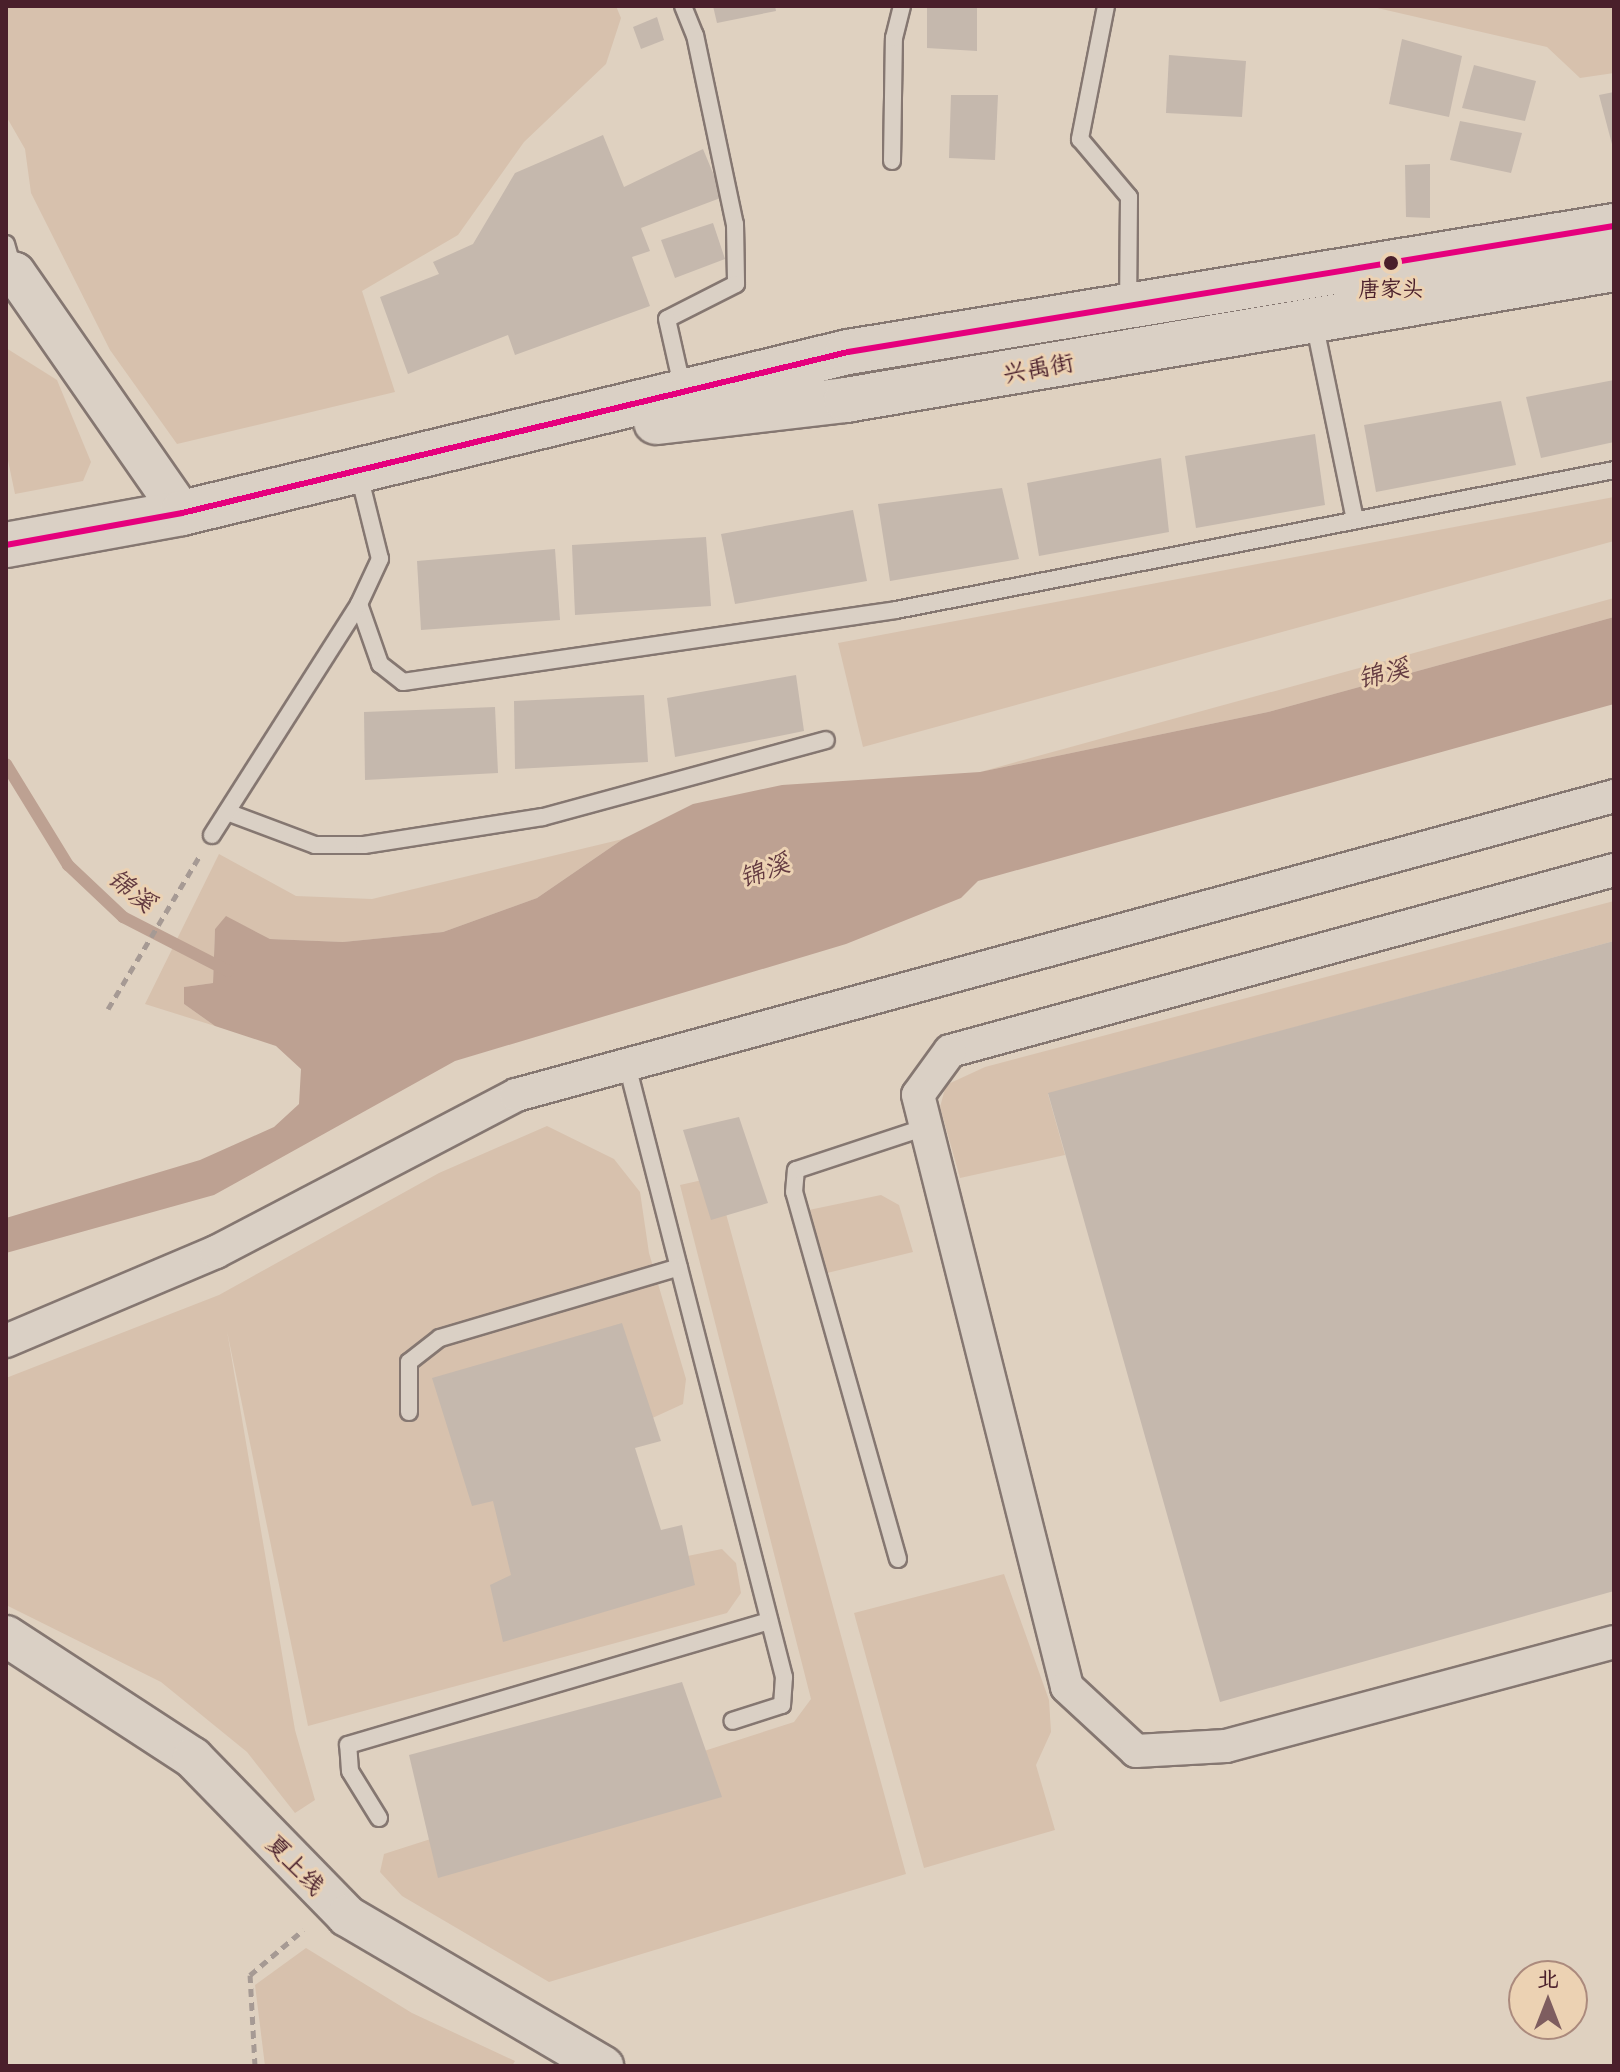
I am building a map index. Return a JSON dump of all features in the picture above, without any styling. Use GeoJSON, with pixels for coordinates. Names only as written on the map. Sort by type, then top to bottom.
{"type":"FeatureCollection","features":[{"type":"Feature","properties":{"kind":"main road","name":"兴禹街"},"geometry":{"type":"LineString","coordinates":[[19,543],[182,513],[848,352],[1614,226]]}},
{"type":"Feature","properties":{"kind":"main road","name":"兴禹街"},"geometry":{"type":"LineString","coordinates":[[459,444],[846,400],[1614,269]]}},
{"type":"Feature","properties":{"kind":"street"},"geometry":{"type":"LineString","coordinates":[[9,262],[182,513]]}},
{"type":"Feature","properties":{"kind":"street"},"geometry":{"type":"LineString","coordinates":[[6,1341],[216,1252],[516,1095],[1614,796]]}},
{"type":"Feature","properties":{"kind":"street"},"geometry":{"type":"LineString","coordinates":[[1614,870],[950,1051],[918,1095],[1067,1687],[1136,1751],[1226,1746],[1614,1642]]}},
{"type":"Feature","properties":{"kind":"street","name":"夏上线"},"geometry":{"type":"LineString","coordinates":[[6,1636],[193,1758],[335,1904],[603,2066]]}},
{"type":"Feature","properties":{"kind":"lane"},"geometry":{"type":"LineString","coordinates":[[683,6],[695,35],[735,224],[736,284],[667,319],[683,391]]}},
{"type":"Feature","properties":{"kind":"lane"},"geometry":{"type":"LineString","coordinates":[[892,161],[894,38],[902,6]]}},
{"type":"Feature","properties":{"kind":"lane"},"geometry":{"type":"LineString","coordinates":[[1106,6],[1080,139],[1129,197],[1128,306]]}},
{"type":"Feature","properties":{"kind":"lane"},"geometry":{"type":"LineString","coordinates":[[1313,320],[1355,520]]}},
{"type":"Feature","properties":{"kind":"lane"},"geometry":{"type":"LineString","coordinates":[[212,835],[359,604],[380,559],[358,470]]}},
{"type":"Feature","properties":{"kind":"lane"},"geometry":{"type":"LineString","coordinates":[[359,604],[380,664],[403,682],[896,610],[1614,470]]}},
{"type":"Feature","properties":{"kind":"lane"},"geometry":{"type":"LineString","coordinates":[[227,812],[315,845],[364,845],[543,817],[826,740]]}},
{"type":"Feature","properties":{"kind":"lane"},"geometry":{"type":"LineString","coordinates":[[627,1065],[784,1677],[782,1705],[732,1721]]}},
{"type":"Feature","properties":{"kind":"lane"},"geometry":{"type":"LineString","coordinates":[[898,1559],[794,1192],[796,1170],[926,1127]]}},
{"type":"Feature","properties":{"kind":"lane"},"geometry":{"type":"LineString","coordinates":[[409,1412],[409,1362],[440,1338],[679,1267]]}},
{"type":"Feature","properties":{"kind":"lane"},"geometry":{"type":"LineString","coordinates":[[379,1818],[350,1771],[348,1745],[769,1621]]}},
{"type":"Feature","properties":{"kind":"path"},"geometry":{"type":"LineString","coordinates":[[108,1009],[212,835]]}},
{"type":"Feature","properties":{"kind":"path"},"geometry":{"type":"LineString","coordinates":[[255,2066],[250,1975],[335,1904]]}},
{"type":"Feature","properties":{"kind":"shaded area"},"geometry":{"type":"Polygon","coordinates":[[[6,6],[616,6],[621,18],[606,64],[524,142],[458,235],[362,291],[395,392],[177,444],[110,350],[31,193],[25,149],[6,116],[6,6]]]}},
{"type":"Feature","properties":{"kind":"shaded area"},"geometry":{"type":"Polygon","coordinates":[[[1614,6],[1614,73],[1580,78],[1547,47],[1373,7],[1614,6]]]}},
{"type":"Feature","properties":{"kind":"shaded area"},"geometry":{"type":"Polygon","coordinates":[[[6,348],[57,380],[91,462],[83,481],[15,494],[6,451],[6,348]]]}},
{"type":"Feature","properties":{"kind":"shaded area"},"geometry":{"type":"Polygon","coordinates":[[[1614,497],[1614,541],[863,747],[838,643],[1614,497]]]}},
{"type":"Feature","properties":{"kind":"shaded area"},"geometry":{"type":"Polygon","coordinates":[[[1614,598],[1614,617],[1268,712],[980,772],[1614,598]]]}},
{"type":"Feature","properties":{"kind":"shaded area"},"geometry":{"type":"Polygon","coordinates":[[[623,839],[537,898],[443,932],[343,942],[270,939],[226,917],[215,929],[213,983],[184,987],[184,1004],[215,1026],[145,1004],[219,854],[296,896],[372,899],[623,839]]]}},
{"type":"Feature","properties":{"kind":"shaded area"},"geometry":{"type":"Polygon","coordinates":[[[1614,901],[1614,941],[1048,1094],[1065,1155],[960,1178],[940,1107],[946,1085],[985,1067],[1614,901]]]}},
{"type":"Feature","properties":{"kind":"shaded area"},"geometry":{"type":"Polygon","coordinates":[[[547,1126],[614,1159],[640,1192],[649,1253],[686,1379],[683,1404],[613,1436],[653,1563],[722,1549],[736,1563],[741,1593],[727,1613],[308,1726],[227,1331],[295,1730],[315,1800],[295,1813],[247,1752],[161,1682],[6,1605],[6,1378],[219,1295],[439,1173],[547,1126]]]}},
{"type":"Feature","properties":{"kind":"shaded area"},"geometry":{"type":"Polygon","coordinates":[[[716,1177],[906,1874],[549,1982],[402,1896],[380,1872],[384,1854],[794,1722],[811,1699],[680,1185],[716,1177]]]}},
{"type":"Feature","properties":{"kind":"shaded area"},"geometry":{"type":"Polygon","coordinates":[[[881,1195],[899,1205],[913,1252],[823,1274],[804,1211],[881,1195]]]}},
{"type":"Feature","properties":{"kind":"shaded area"},"geometry":{"type":"Polygon","coordinates":[[[1004,1574],[1049,1700],[1051,1732],[1036,1765],[1055,1830],[924,1868],[854,1613],[1004,1574]]]}},
{"type":"Feature","properties":{"kind":"shaded area"},"geometry":{"type":"Polygon","coordinates":[[[306,1948],[412,2013],[515,2061],[512,2066],[265,2066],[255,1985],[306,1948]]]}},
{"type":"Feature","properties":{"kind":"water"},"geometry":{"type":"Polygon","coordinates":[[[1614,617],[1614,704],[978,881],[961,898],[846,944],[455,1061],[214,1195],[6,1253],[6,1218],[200,1160],[274,1127],[299,1104],[301,1069],[276,1046],[215,1026],[184,1004],[184,987],[213,983],[215,929],[226,916],[270,939],[343,942],[443,932],[537,898],[623,839],[693,804],[782,785],[980,772],[1268,712],[1614,617]]]}},
{"type":"Feature","properties":{"kind":"building"},"geometry":{"type":"Polygon","coordinates":[[[713,6],[775,6],[776,11],[717,23],[713,6]]]}},
{"type":"Feature","properties":{"kind":"building"},"geometry":{"type":"Polygon","coordinates":[[[927,6],[977,6],[977,51],[927,48],[927,6]]]}},
{"type":"Feature","properties":{"kind":"building"},"geometry":{"type":"Polygon","coordinates":[[[657,17],[664,40],[641,49],[633,27],[657,17]]]}},
{"type":"Feature","properties":{"kind":"building"},"geometry":{"type":"Polygon","coordinates":[[[1402,39],[1462,56],[1449,117],[1389,104],[1402,39]]]}},
{"type":"Feature","properties":{"kind":"building"},"geometry":{"type":"Polygon","coordinates":[[[1169,55],[1246,61],[1242,117],[1166,113],[1169,55]]]}},
{"type":"Feature","properties":{"kind":"building"},"geometry":{"type":"Polygon","coordinates":[[[1474,65],[1536,81],[1525,121],[1462,108],[1474,65]]]}},
{"type":"Feature","properties":{"kind":"building"},"geometry":{"type":"Polygon","coordinates":[[[1614,92],[1614,148],[1613,148],[1599,95],[1614,92]]]}},
{"type":"Feature","properties":{"kind":"building"},"geometry":{"type":"Polygon","coordinates":[[[951,95],[998,95],[995,160],[949,158],[951,95]]]}},
{"type":"Feature","properties":{"kind":"building"},"geometry":{"type":"Polygon","coordinates":[[[1460,121],[1522,133],[1511,173],[1450,160],[1460,121]]]}},
{"type":"Feature","properties":{"kind":"building"},"geometry":{"type":"Polygon","coordinates":[[[603,135],[624,187],[703,149],[723,197],[641,228],[650,251],[632,257],[650,306],[515,355],[508,335],[408,374],[380,297],[439,274],[433,262],[473,244],[515,173],[603,135]]]}},
{"type":"Feature","properties":{"kind":"building"},"geometry":{"type":"Polygon","coordinates":[[[1430,164],[1430,218],[1406,217],[1405,165],[1430,164]]]}},
{"type":"Feature","properties":{"kind":"building"},"geometry":{"type":"Polygon","coordinates":[[[713,223],[725,259],[675,278],[661,240],[713,223]]]}},
{"type":"Feature","properties":{"kind":"building"},"geometry":{"type":"Polygon","coordinates":[[[1614,380],[1614,442],[1541,458],[1526,397],[1614,380]]]}},
{"type":"Feature","properties":{"kind":"building"},"geometry":{"type":"Polygon","coordinates":[[[1501,401],[1516,465],[1376,492],[1364,425],[1501,401]]]}},
{"type":"Feature","properties":{"kind":"building"},"geometry":{"type":"Polygon","coordinates":[[[1315,434],[1325,505],[1196,528],[1185,456],[1315,434]]]}},
{"type":"Feature","properties":{"kind":"building"},"geometry":{"type":"Polygon","coordinates":[[[1161,458],[1169,532],[1039,556],[1027,483],[1161,458]]]}},
{"type":"Feature","properties":{"kind":"building"},"geometry":{"type":"Polygon","coordinates":[[[1002,488],[1019,559],[890,581],[878,504],[1002,488]]]}},
{"type":"Feature","properties":{"kind":"building"},"geometry":{"type":"Polygon","coordinates":[[[853,510],[867,581],[735,604],[721,534],[853,510]]]}},
{"type":"Feature","properties":{"kind":"building"},"geometry":{"type":"Polygon","coordinates":[[[706,537],[711,606],[575,615],[572,545],[706,537]]]}},
{"type":"Feature","properties":{"kind":"building"},"geometry":{"type":"Polygon","coordinates":[[[555,549],[560,620],[421,630],[417,561],[555,549]]]}},
{"type":"Feature","properties":{"kind":"building"},"geometry":{"type":"Polygon","coordinates":[[[796,675],[804,731],[675,757],[667,698],[796,675]]]}},
{"type":"Feature","properties":{"kind":"building"},"geometry":{"type":"Polygon","coordinates":[[[644,695],[648,762],[515,769],[514,701],[644,695]]]}},
{"type":"Feature","properties":{"kind":"building"},"geometry":{"type":"Polygon","coordinates":[[[495,707],[498,773],[365,780],[364,712],[495,707]]]}},
{"type":"Feature","properties":{"kind":"building"},"geometry":{"type":"Polygon","coordinates":[[[1614,941],[1614,1591],[1220,1702],[1048,1093],[1614,941]]]}},
{"type":"Feature","properties":{"kind":"building"},"geometry":{"type":"Polygon","coordinates":[[[739,1117],[768,1203],[711,1220],[683,1130],[739,1117]]]}},
{"type":"Feature","properties":{"kind":"building"},"geometry":{"type":"Polygon","coordinates":[[[622,1323],[661,1441],[635,1448],[661,1530],[682,1525],[695,1585],[503,1642],[490,1585],[511,1575],[493,1501],[472,1506],[432,1378],[622,1323]]]}},
{"type":"Feature","properties":{"kind":"building"},"geometry":{"type":"Polygon","coordinates":[[[682,1682],[722,1797],[438,1878],[409,1755],[682,1682]]]}},
{"type":"Feature","properties":{"kind":"waterway","name":"锦溪"},"geometry":{"type":"LineString","coordinates":[[6,764],[68,865],[123,917],[228,971]]}},
{"type":"Feature","properties":{"kind":"transit line"},"geometry":{"type":"LineString","coordinates":[[6,545],[182,513],[848,352],[1614,226]]}},
{"type":"Feature","properties":{"kind":"place","name":"唐家头"},"geometry":{"type":"Point","coordinates":[1391,263]}}]}
